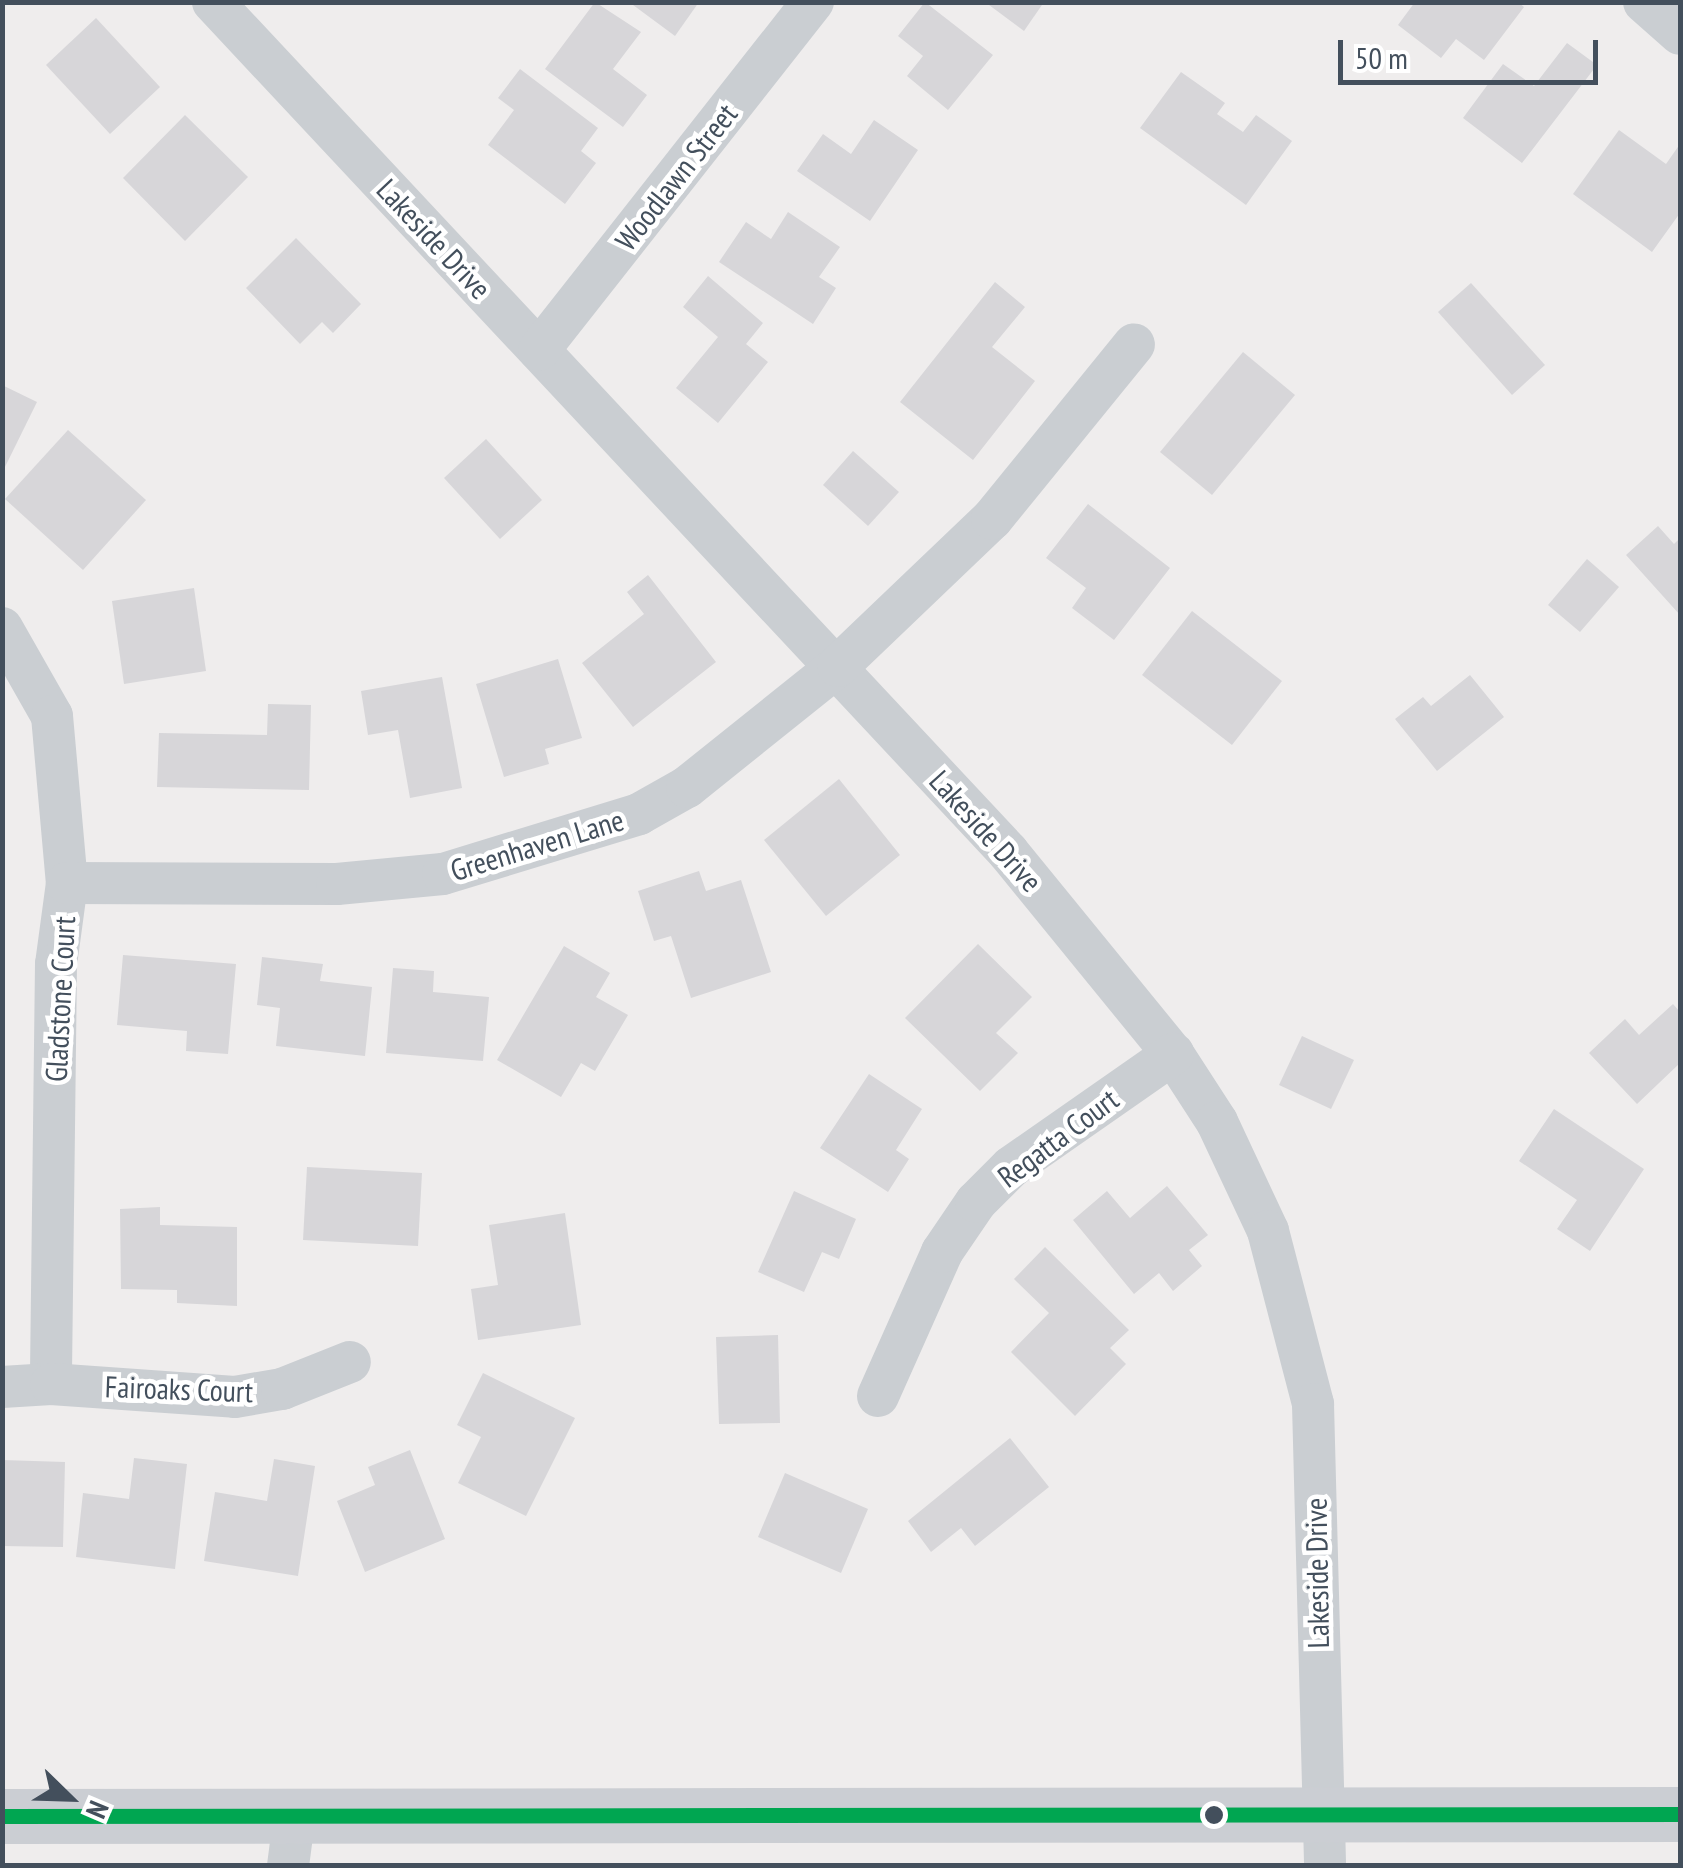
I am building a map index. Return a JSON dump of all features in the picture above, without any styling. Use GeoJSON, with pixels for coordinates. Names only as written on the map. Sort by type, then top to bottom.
{"type":"FeatureCollection","features":[{"type":"Feature","properties":{"kind":"main road"},"geometry":{"type":"LineString","coordinates":[[2,1816],[291,1843],[1324,1841],[1680,1814]]}},
{"type":"Feature","properties":{"kind":"street","name":"Lakeside Drive"},"geometry":{"type":"LineString","coordinates":[[213,2],[1008,852],[1173,1054],[1217,1122],[1268,1231],[1313,1404],[1324,1841]]}},
{"type":"Feature","properties":{"kind":"street","name":"Woodlawn Street"},"geometry":{"type":"LineString","coordinates":[[538,350],[813,2]]}},
{"type":"Feature","properties":{"kind":"street"},"geometry":{"type":"LineString","coordinates":[[1644,2],[1680,34]]}},
{"type":"Feature","properties":{"kind":"street","name":"Greenhaven Lane"},"geometry":{"type":"LineString","coordinates":[[67,883],[337,884],[480,868],[655,805],[838,666],[992,519],[1134,344]]}},
{"type":"Feature","properties":{"kind":"street","name":"Gladstone Court"},"geometry":{"type":"LineString","coordinates":[[2,628],[52,716],[67,883],[56,964],[51,1384]]}},
{"type":"Feature","properties":{"kind":"street","name":"Regatta Court"},"geometry":{"type":"LineString","coordinates":[[878,1396],[942,1252],[976,1202],[1011,1167],[1173,1054]]}},
{"type":"Feature","properties":{"kind":"street","name":"Fairoaks Court"},"geometry":{"type":"LineString","coordinates":[[2,1387],[51,1384],[234,1397],[282,1388],[350,1362]]}},
{"type":"Feature","properties":{"kind":"building"},"geometry":{"type":"Polygon","coordinates":[[[595,2],[641,32],[613,69],[647,95],[623,127],[545,69],[595,2]]]}},
{"type":"Feature","properties":{"kind":"building"},"geometry":{"type":"Polygon","coordinates":[[[629,2],[699,2],[675,36],[629,2]]]}},
{"type":"Feature","properties":{"kind":"building"},"geometry":{"type":"Polygon","coordinates":[[[925,2],[993,55],[948,110],[907,76],[923,56],[898,36],[925,2]]]}},
{"type":"Feature","properties":{"kind":"building"},"geometry":{"type":"Polygon","coordinates":[[[985,2],[1044,2],[1024,31],[985,2]]]}},
{"type":"Feature","properties":{"kind":"building"},"geometry":{"type":"Polygon","coordinates":[[[1415,2],[1518,2],[1524,7],[1484,60],[1456,39],[1441,58],[1398,25],[1415,2]]]}},
{"type":"Feature","properties":{"kind":"building"},"geometry":{"type":"Polygon","coordinates":[[[96,18],[160,87],[110,134],[46,65],[96,18]]]}},
{"type":"Feature","properties":{"kind":"building"},"geometry":{"type":"Polygon","coordinates":[[[1567,43],[1597,65],[1522,163],[1463,118],[1503,64],[1534,86],[1567,43]]]}},
{"type":"Feature","properties":{"kind":"building"},"geometry":{"type":"Polygon","coordinates":[[[520,69],[598,128],[581,151],[596,163],[565,204],[488,145],[514,110],[498,98],[520,69]]]}},
{"type":"Feature","properties":{"kind":"building"},"geometry":{"type":"Polygon","coordinates":[[[1181,72],[1225,103],[1217,114],[1243,132],[1256,115],[1292,141],[1246,205],[1140,128],[1181,72]]]}},
{"type":"Feature","properties":{"kind":"building"},"geometry":{"type":"Polygon","coordinates":[[[185,115],[248,177],[185,241],[123,178],[185,115]]]}},
{"type":"Feature","properties":{"kind":"building"},"geometry":{"type":"Polygon","coordinates":[[[874,120],[918,150],[870,221],[797,171],[823,134],[851,154],[874,120]]]}},
{"type":"Feature","properties":{"kind":"building"},"geometry":{"type":"Polygon","coordinates":[[[1619,130],[1666,164],[1680,144],[1680,213],[1652,252],[1573,194],[1619,130]]]}},
{"type":"Feature","properties":{"kind":"building"},"geometry":{"type":"Polygon","coordinates":[[[788,212],[840,247],[819,277],[836,288],[813,324],[719,262],[746,222],[771,239],[788,212]]]}},
{"type":"Feature","properties":{"kind":"building"},"geometry":{"type":"Polygon","coordinates":[[[296,238],[361,304],[333,333],[322,322],[300,344],[246,288],[296,238]]]}},
{"type":"Feature","properties":{"kind":"building"},"geometry":{"type":"Polygon","coordinates":[[[708,276],[763,323],[746,344],[768,362],[718,423],[676,388],[718,337],[683,307],[708,276]]]}},
{"type":"Feature","properties":{"kind":"building"},"geometry":{"type":"Polygon","coordinates":[[[995,282],[1025,307],[992,347],[1035,381],[973,460],[900,402],[995,282]]]}},
{"type":"Feature","properties":{"kind":"building"},"geometry":{"type":"Polygon","coordinates":[[[1471,283],[1545,365],[1512,395],[1438,312],[1471,283]]]}},
{"type":"Feature","properties":{"kind":"building"},"geometry":{"type":"Polygon","coordinates":[[[1243,352],[1295,395],[1212,495],[1160,452],[1243,352]]]}},
{"type":"Feature","properties":{"kind":"building"},"geometry":{"type":"Polygon","coordinates":[[[2,385],[37,402],[2,473],[2,385]]]}},
{"type":"Feature","properties":{"kind":"building"},"geometry":{"type":"Polygon","coordinates":[[[68,430],[146,500],[83,570],[5,499],[68,430]]]}},
{"type":"Feature","properties":{"kind":"building"},"geometry":{"type":"Polygon","coordinates":[[[486,439],[542,500],[500,539],[444,478],[486,439]]]}},
{"type":"Feature","properties":{"kind":"building"},"geometry":{"type":"Polygon","coordinates":[[[853,451],[899,492],[868,526],[823,485],[853,451]]]}},
{"type":"Feature","properties":{"kind":"building"},"geometry":{"type":"Polygon","coordinates":[[[1088,504],[1170,568],[1114,640],[1072,608],[1086,588],[1046,558],[1088,504]]]}},
{"type":"Feature","properties":{"kind":"building"},"geometry":{"type":"Polygon","coordinates":[[[1658,526],[1674,544],[1680,538],[1680,615],[1626,555],[1658,526]]]}},
{"type":"Feature","properties":{"kind":"building"},"geometry":{"type":"Polygon","coordinates":[[[1587,559],[1619,587],[1580,632],[1548,605],[1587,559]]]}},
{"type":"Feature","properties":{"kind":"building"},"geometry":{"type":"Polygon","coordinates":[[[648,575],[716,662],[633,727],[582,663],[644,614],[627,592],[648,575]]]}},
{"type":"Feature","properties":{"kind":"building"},"geometry":{"type":"Polygon","coordinates":[[[194,588],[206,671],[124,684],[112,601],[194,588]]]}},
{"type":"Feature","properties":{"kind":"building"},"geometry":{"type":"Polygon","coordinates":[[[1192,611],[1282,681],[1232,745],[1142,675],[1192,611]]]}},
{"type":"Feature","properties":{"kind":"building"},"geometry":{"type":"Polygon","coordinates":[[[558,659],[582,738],[545,749],[549,764],[504,777],[476,684],[558,659]]]}},
{"type":"Feature","properties":{"kind":"building"},"geometry":{"type":"Polygon","coordinates":[[[1470,675],[1504,717],[1437,771],[1395,719],[1423,697],[1431,706],[1470,675]]]}},
{"type":"Feature","properties":{"kind":"building"},"geometry":{"type":"Polygon","coordinates":[[[442,677],[462,788],[410,798],[398,730],[368,735],[361,691],[442,677]]]}},
{"type":"Feature","properties":{"kind":"building"},"geometry":{"type":"Polygon","coordinates":[[[268,704],[311,705],[309,790],[157,787],[159,733],[267,735],[268,704]]]}},
{"type":"Feature","properties":{"kind":"building"},"geometry":{"type":"Polygon","coordinates":[[[839,779],[900,855],[826,916],[764,840],[839,779]]]}},
{"type":"Feature","properties":{"kind":"building"},"geometry":{"type":"Polygon","coordinates":[[[699,871],[706,891],[741,880],[771,972],[691,998],[671,936],[654,941],[638,891],[699,871]]]}},
{"type":"Feature","properties":{"kind":"building"},"geometry":{"type":"Polygon","coordinates":[[[978,944],[1032,997],[996,1033],[1018,1053],[980,1091],[905,1018],[978,944]]]}},
{"type":"Feature","properties":{"kind":"building"},"geometry":{"type":"Polygon","coordinates":[[[564,946],[610,973],[596,997],[628,1015],[595,1071],[581,1063],[561,1097],[497,1060],[564,946]]]}},
{"type":"Feature","properties":{"kind":"building"},"geometry":{"type":"Polygon","coordinates":[[[123,955],[236,964],[228,1054],[186,1051],[187,1031],[117,1025],[123,955]]]}},
{"type":"Feature","properties":{"kind":"building"},"geometry":{"type":"Polygon","coordinates":[[[262,957],[323,964],[320,981],[372,987],[365,1056],[276,1046],[280,1008],[257,1005],[262,957]]]}},
{"type":"Feature","properties":{"kind":"building"},"geometry":{"type":"Polygon","coordinates":[[[393,968],[434,971],[433,992],[489,997],[483,1061],[386,1053],[393,968]]]}},
{"type":"Feature","properties":{"kind":"building"},"geometry":{"type":"Polygon","coordinates":[[[1673,1004],[1680,1012],[1680,1063],[1637,1104],[1589,1053],[1625,1019],[1639,1035],[1673,1004]]]}},
{"type":"Feature","properties":{"kind":"building"},"geometry":{"type":"Polygon","coordinates":[[[1302,1036],[1354,1060],[1331,1109],[1279,1085],[1302,1036]]]}},
{"type":"Feature","properties":{"kind":"building"},"geometry":{"type":"Polygon","coordinates":[[[869,1074],[922,1109],[896,1150],[909,1159],[888,1192],[820,1148],[869,1074]]]}},
{"type":"Feature","properties":{"kind":"building"},"geometry":{"type":"Polygon","coordinates":[[[1554,1109],[1644,1169],[1590,1251],[1557,1229],[1577,1200],[1519,1161],[1554,1109]]]}},
{"type":"Feature","properties":{"kind":"building"},"geometry":{"type":"Polygon","coordinates":[[[307,1167],[422,1173],[418,1246],[303,1240],[307,1167]]]}},
{"type":"Feature","properties":{"kind":"building"},"geometry":{"type":"Polygon","coordinates":[[[1167,1186],[1208,1235],[1189,1250],[1202,1266],[1173,1291],[1159,1273],[1134,1294],[1073,1220],[1107,1191],[1130,1218],[1167,1186]]]}},
{"type":"Feature","properties":{"kind":"building"},"geometry":{"type":"Polygon","coordinates":[[[794,1191],[856,1219],[839,1259],[822,1252],[804,1292],[758,1272],[794,1191]]]}},
{"type":"Feature","properties":{"kind":"building"},"geometry":{"type":"Polygon","coordinates":[[[160,1207],[160,1225],[237,1227],[237,1306],[177,1303],[177,1290],[121,1289],[120,1209],[160,1207]]]}},
{"type":"Feature","properties":{"kind":"building"},"geometry":{"type":"Polygon","coordinates":[[[565,1213],[581,1325],[478,1340],[471,1289],[498,1285],[489,1225],[565,1213]]]}},
{"type":"Feature","properties":{"kind":"building"},"geometry":{"type":"Polygon","coordinates":[[[1045,1247],[1129,1330],[1110,1348],[1126,1364],[1075,1416],[1011,1352],[1049,1313],[1014,1279],[1045,1247]]]}},
{"type":"Feature","properties":{"kind":"building"},"geometry":{"type":"Polygon","coordinates":[[[778,1335],[780,1423],[719,1424],[716,1337],[778,1335]]]}},
{"type":"Feature","properties":{"kind":"building"},"geometry":{"type":"Polygon","coordinates":[[[483,1373],[575,1418],[526,1516],[458,1483],[481,1437],[457,1425],[483,1373]]]}},
{"type":"Feature","properties":{"kind":"building"},"geometry":{"type":"Polygon","coordinates":[[[1010,1438],[1049,1487],[975,1546],[961,1528],[931,1552],[908,1521],[1010,1438]]]}},
{"type":"Feature","properties":{"kind":"building"},"geometry":{"type":"Polygon","coordinates":[[[410,1450],[445,1539],[365,1572],[337,1501],[375,1485],[368,1467],[410,1450]]]}},
{"type":"Feature","properties":{"kind":"building"},"geometry":{"type":"Polygon","coordinates":[[[134,1458],[187,1464],[175,1569],[76,1557],[83,1493],[129,1499],[134,1458]]]}},
{"type":"Feature","properties":{"kind":"building"},"geometry":{"type":"Polygon","coordinates":[[[274,1459],[315,1466],[298,1576],[204,1561],[215,1492],[267,1501],[274,1459]]]}},
{"type":"Feature","properties":{"kind":"building"},"geometry":{"type":"Polygon","coordinates":[[[2,1460],[65,1462],[63,1547],[2,1546],[2,1460]]]}},
{"type":"Feature","properties":{"kind":"building"},"geometry":{"type":"Polygon","coordinates":[[[785,1473],[868,1509],[841,1573],[758,1537],[785,1473]]]}},
{"type":"Feature","properties":{"kind":"transit line"},"geometry":{"type":"LineString","coordinates":[[2,1816],[1680,1814]]}}]}
